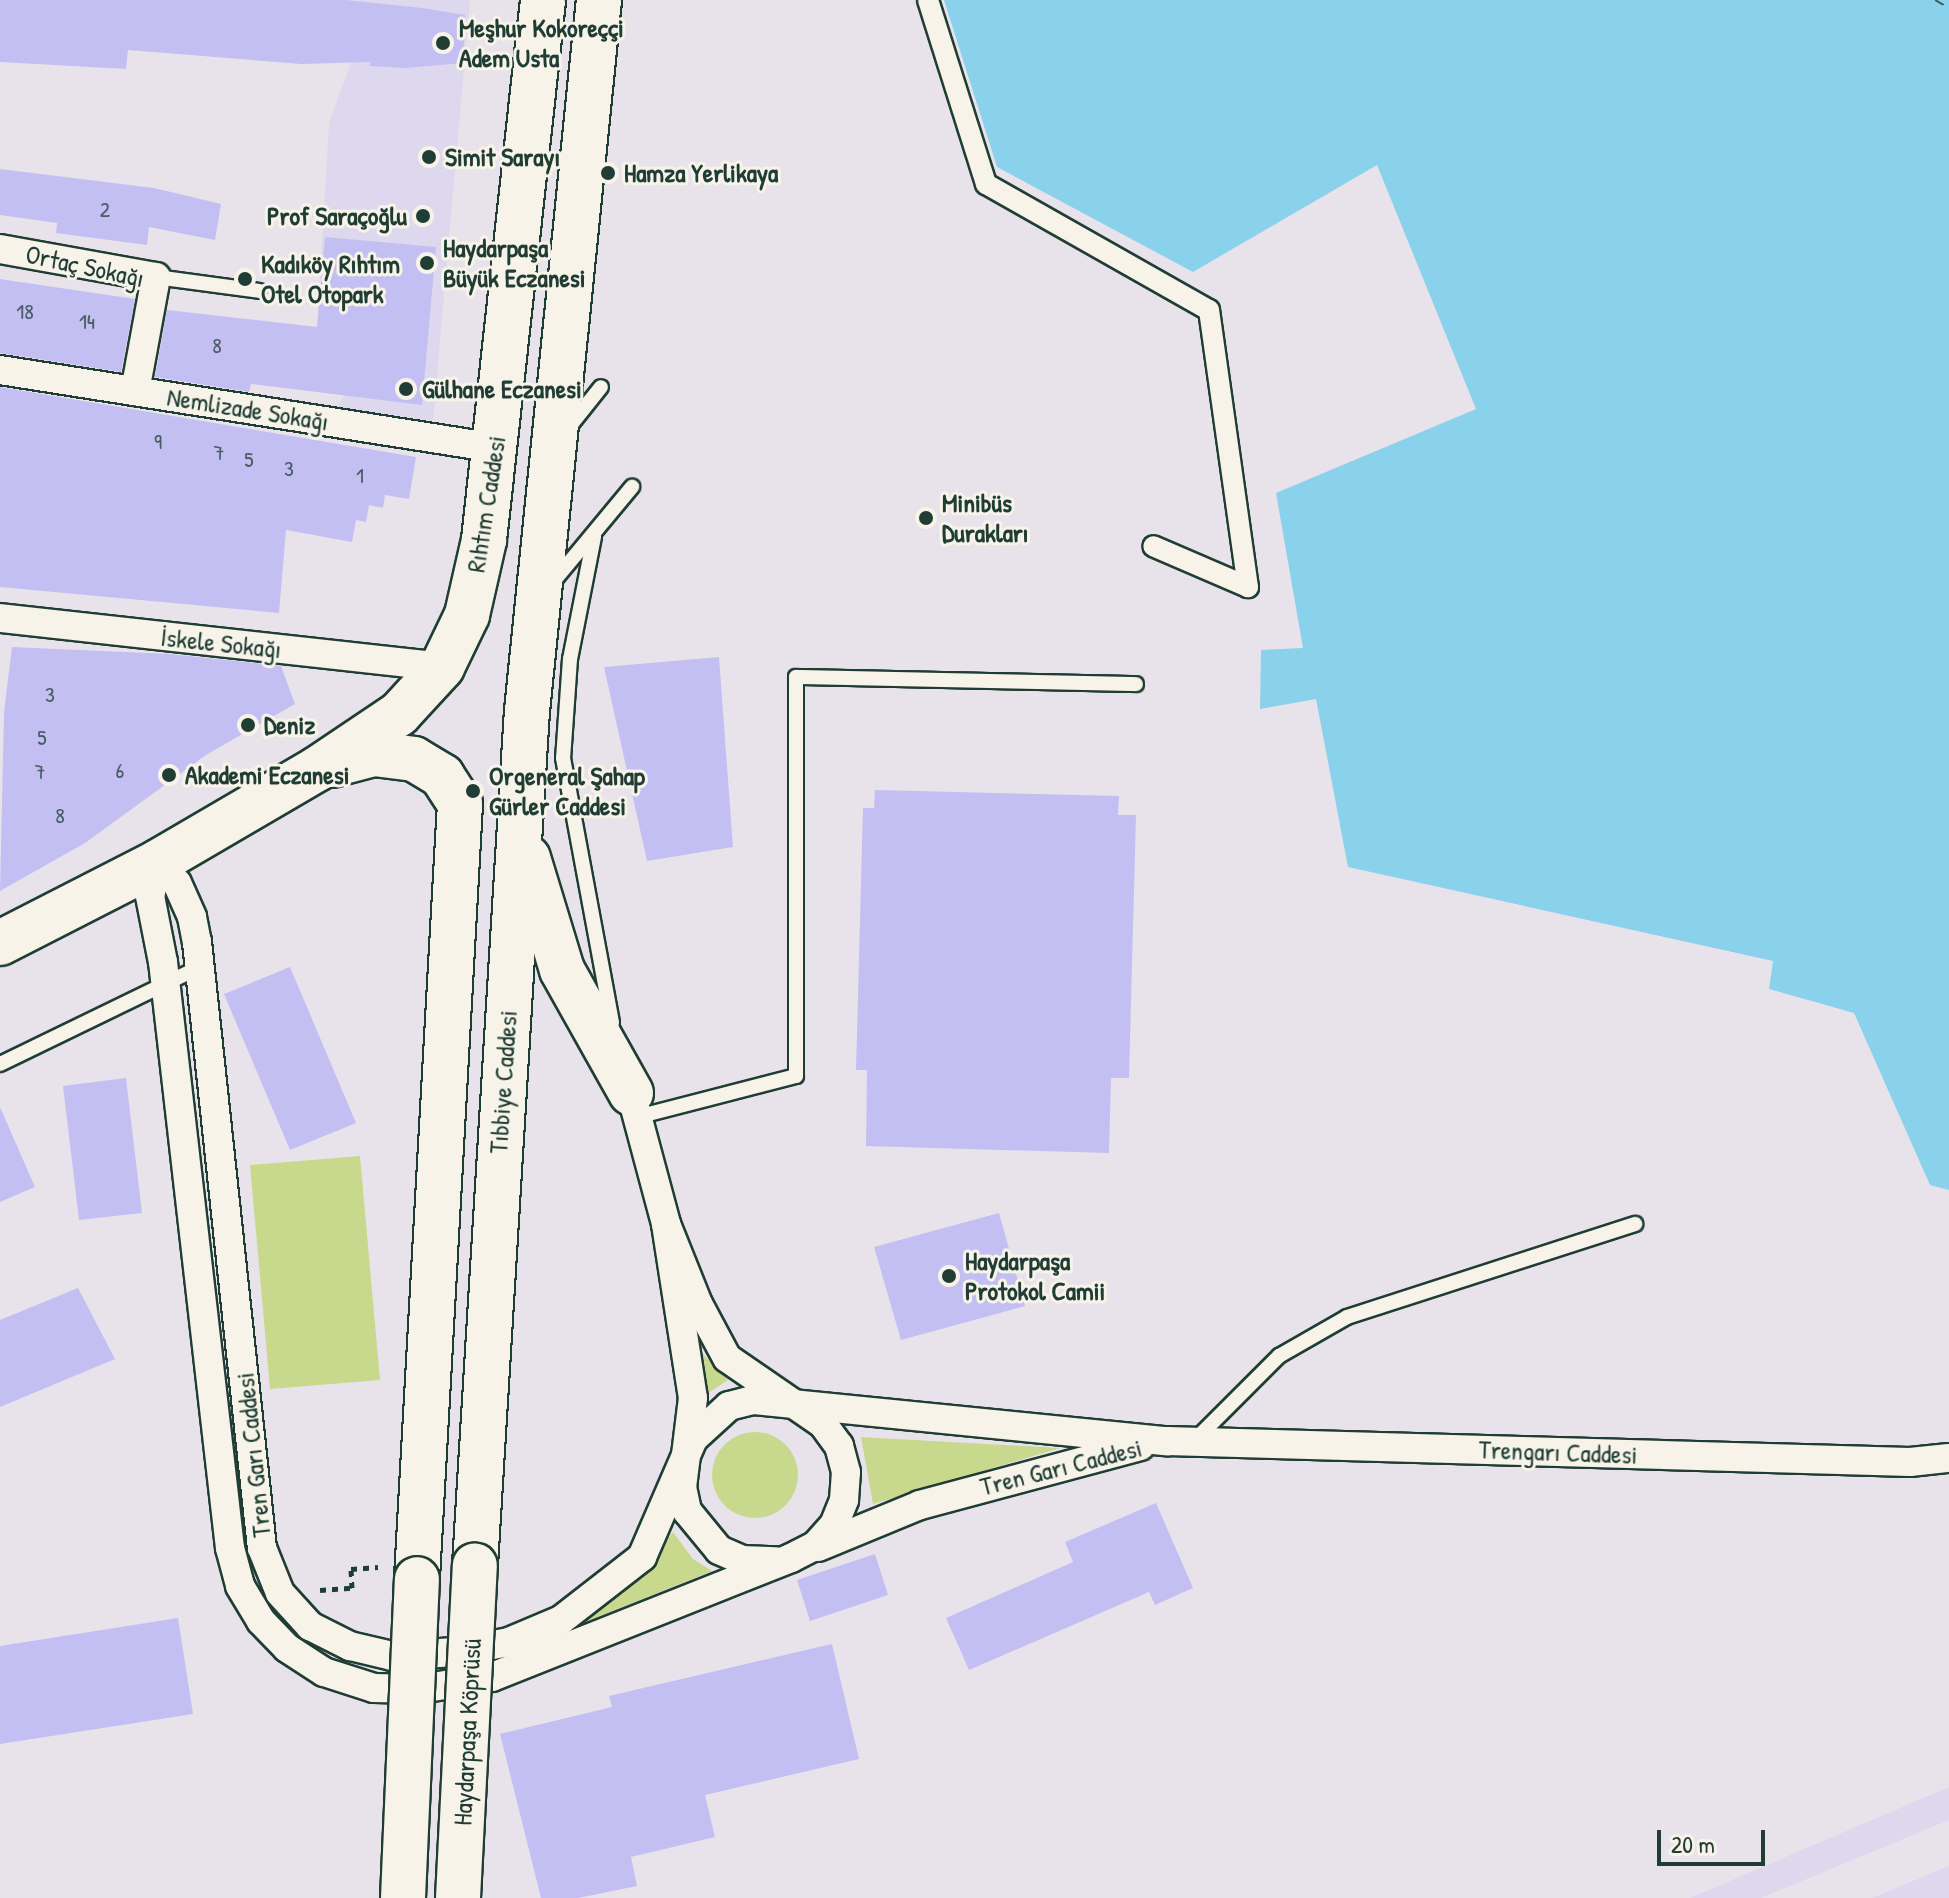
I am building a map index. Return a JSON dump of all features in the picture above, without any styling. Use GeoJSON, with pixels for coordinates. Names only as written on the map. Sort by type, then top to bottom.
{"type":"FeatureCollection","features":[{"type":"Feature","properties":{"kind":"main road","name":"Rıhtım Caddesi"},"geometry":{"type":"LineString","coordinates":[[442,667],[467,615],[484,540],[543,0]]}},
{"type":"Feature","properties":{"kind":"main road"},"geometry":{"type":"LineString","coordinates":[[536,599],[599,0]]}},
{"type":"Feature","properties":{"kind":"main road","name":"Tıbbiye Caddesi"},"geometry":{"type":"LineString","coordinates":[[475,1565],[536,599]]}},
{"type":"Feature","properties":{"kind":"main road"},"geometry":{"type":"LineString","coordinates":[[0,943],[158,862],[317,769],[399,714],[442,667]]}},
{"type":"Feature","properties":{"kind":"main road"},"geometry":{"type":"LineString","coordinates":[[317,769],[374,754],[414,759],[442,776],[460,804],[398,1573],[403,1898]]}},
{"type":"Feature","properties":{"kind":"main road"},"geometry":{"type":"LineString","coordinates":[[520,832],[562,970],[634,1105]]}},
{"type":"Feature","properties":{"kind":"main road","name":"Haydarpaşa Köprüsü"},"geometry":{"type":"LineString","coordinates":[[458,1898],[475,1565]]}},
{"type":"Feature","properties":{"kind":"street"},"geometry":{"type":"LineString","coordinates":[[928,0],[986,184],[1209,310],[1248,587],[1153,546]]}},
{"type":"Feature","properties":{"kind":"street","name":"Ortaç Sokağı"},"geometry":{"type":"LineString","coordinates":[[0,249],[156,277],[135,391]]}},
{"type":"Feature","properties":{"kind":"street","name":"Nemlizade Sokağı"},"geometry":{"type":"LineString","coordinates":[[0,370],[496,448]]}},
{"type":"Feature","properties":{"kind":"street","name":"İskele Sokağı"},"geometry":{"type":"LineString","coordinates":[[0,618],[442,667]]}},
{"type":"Feature","properties":{"kind":"street"},"geometry":{"type":"LineString","coordinates":[[158,862],[150,896],[165,984],[230,1548],[240,1586],[261,1621],[287,1648],[324,1672],[374,1688],[421,1689],[492,1677],[791,1558]]}},
{"type":"Feature","properties":{"kind":"street","name":"Tren Garı Caddesi"},"geometry":{"type":"LineString","coordinates":[[158,862],[177,883],[192,917],[200,967],[262,1548],[280,1593],[310,1626],[350,1646],[392,1656],[455,1652],[509,1642],[561,1620],[642,1557],[693,1439],[729,1406],[778,1400],[801,1407],[1180,1441]]}},
{"type":"Feature","properties":{"kind":"street","name":"Tren Garı Caddesi"},"geometry":{"type":"LineString","coordinates":[[634,1105],[666,1224],[693,1398],[682,1487],[687,1511],[719,1550],[766,1563],[791,1558],[920,1505],[1180,1441]]}},
{"type":"Feature","properties":{"kind":"street","name":"Tren Garı Caddesi"},"geometry":{"type":"LineString","coordinates":[[666,1224],[698,1304],[727,1358],[823,1424],[839,1446],[846,1472],[844,1500],[834,1525],[815,1546],[791,1558]]}},
{"type":"Feature","properties":{"kind":"street","name":"Trengarı Caddesi"},"geometry":{"type":"LineString","coordinates":[[1180,1441],[1910,1462],[1949,1458]]}},
{"type":"Feature","properties":{"kind":"lane"},"geometry":{"type":"LineString","coordinates":[[156,277],[259,291]]}},
{"type":"Feature","properties":{"kind":"lane"},"geometry":{"type":"LineString","coordinates":[[553,450],[601,387]]}},
{"type":"Feature","properties":{"kind":"lane"},"geometry":{"type":"LineString","coordinates":[[536,599],[594,537],[632,487]]}},
{"type":"Feature","properties":{"kind":"lane"},"geometry":{"type":"LineString","coordinates":[[594,537],[570,659],[563,758],[604,995],[634,1105],[796,1076],[796,677],[1136,684]]}},
{"type":"Feature","properties":{"kind":"lane"},"geometry":{"type":"LineString","coordinates":[[0,1064],[200,967]]}},
{"type":"Feature","properties":{"kind":"lane"},"geometry":{"type":"LineString","coordinates":[[1180,1441],[1279,1356],[1347,1317],[1635,1224]]}},
{"type":"Feature","properties":{"kind":"path"},"geometry":{"type":"LineString","coordinates":[[307,1591],[352,1588],[351,1569],[398,1573]]}},
{"type":"Feature","properties":{"kind":"shaded area"},"geometry":{"type":"Polygon","coordinates":[[[346,0],[470,0],[433,421],[337,408],[344,395],[352,332],[317,327],[329,122],[354,55],[346,0]]]}},
{"type":"Feature","properties":{"kind":"shaded area"},"geometry":{"type":"Polygon","coordinates":[[[1949,1787],[1949,1820],[1761,1898],[1690,1898],[1949,1787]]]}},
{"type":"Feature","properties":{"kind":"shaded area"},"geometry":{"type":"Polygon","coordinates":[[[1949,1866],[1949,1898],[1872,1898],[1949,1866]]]}},
{"type":"Feature","properties":{"kind":"green space"},"geometry":{"type":"Polygon","coordinates":[[[360,1156],[380,1380],[270,1389],[250,1165],[360,1156]]]}},
{"type":"Feature","properties":{"kind":"green space"},"geometry":{"type":"Polygon","coordinates":[[[690,1341],[728,1380],[702,1397],[690,1341]]]}},
{"type":"Feature","properties":{"kind":"green space"},"geometry":{"type":"Polygon","coordinates":[[[755,1432],[779,1439],[791,1451],[798,1475],[791,1499],[779,1511],[755,1518],[731,1511],[719,1499],[712,1475],[719,1451],[731,1439],[755,1432]]]}},
{"type":"Feature","properties":{"kind":"green space"},"geometry":{"type":"Polygon","coordinates":[[[861,1437],[1060,1448],[873,1504],[861,1437]]]}},
{"type":"Feature","properties":{"kind":"green space"},"geometry":{"type":"Polygon","coordinates":[[[673,1532],[693,1559],[712,1571],[580,1624],[642,1574],[673,1532]]]}},
{"type":"Feature","properties":{"kind":"water"},"geometry":{"type":"Polygon","coordinates":[[[944,0],[1949,0],[1949,1190],[1930,1185],[1854,1013],[1769,989],[1773,961],[1348,867],[1316,699],[1260,709],[1261,650],[1303,648],[1276,493],[1476,409],[1377,165],[1193,272],[997,167],[944,0]]]}},
{"type":"Feature","properties":{"kind":"building"},"geometry":{"type":"Polygon","coordinates":[[[0,0],[346,0],[422,8],[465,15],[463,63],[405,68],[370,66],[370,62],[301,64],[128,50],[126,69],[0,62],[0,0]]]}},
{"type":"Feature","properties":{"kind":"building"},"geometry":{"type":"Polygon","coordinates":[[[0,169],[154,188],[221,204],[215,240],[149,227],[147,245],[56,233],[57,223],[0,215],[0,169]]]}},
{"type":"Feature","properties":{"kind":"building"},"geometry":{"type":"Polygon","coordinates":[[[325,237],[436,247],[422,405],[251,384],[249,392],[155,377],[167,310],[317,327],[325,237]]]}},
{"type":"Feature","properties":{"kind":"building"},"geometry":{"type":"Polygon","coordinates":[[[0,279],[135,299],[121,372],[0,353],[0,279]]]}},
{"type":"Feature","properties":{"kind":"building"},"geometry":{"type":"Polygon","coordinates":[[[0,387],[416,457],[409,499],[385,495],[383,508],[369,505],[366,522],[356,520],[352,542],[286,530],[279,613],[0,587],[0,387]]]}},
{"type":"Feature","properties":{"kind":"building"},"geometry":{"type":"Polygon","coordinates":[[[12,647],[170,654],[281,666],[295,704],[206,755],[85,843],[0,891],[4,712],[12,647]]]}},
{"type":"Feature","properties":{"kind":"building"},"geometry":{"type":"Polygon","coordinates":[[[719,657],[733,847],[647,861],[604,667],[719,657]]]}},
{"type":"Feature","properties":{"kind":"building"},"geometry":{"type":"Polygon","coordinates":[[[875,790],[1119,796],[1118,815],[1136,815],[1129,1078],[1111,1078],[1109,1153],[866,1146],[867,1070],[856,1070],[863,808],[874,808],[875,790]]]}},
{"type":"Feature","properties":{"kind":"building"},"geometry":{"type":"Polygon","coordinates":[[[290,967],[356,1123],[290,1150],[224,994],[290,967]]]}},
{"type":"Feature","properties":{"kind":"building"},"geometry":{"type":"Polygon","coordinates":[[[126,1078],[142,1213],[79,1220],[63,1086],[126,1078]]]}},
{"type":"Feature","properties":{"kind":"building"},"geometry":{"type":"Polygon","coordinates":[[[0,1107],[35,1187],[0,1202],[0,1107]]]}},
{"type":"Feature","properties":{"kind":"building","name":"Haydarpaşa Protokol Camii"},"geometry":{"type":"Polygon","coordinates":[[[999,1213],[1025,1306],[901,1340],[874,1247],[999,1213]]]}},
{"type":"Feature","properties":{"kind":"building"},"geometry":{"type":"Polygon","coordinates":[[[78,1288],[115,1359],[0,1407],[0,1320],[78,1288]]]}},
{"type":"Feature","properties":{"kind":"building"},"geometry":{"type":"Polygon","coordinates":[[[1156,1503],[1193,1588],[1155,1605],[1149,1592],[969,1670],[946,1618],[1073,1562],[1065,1542],[1156,1503]]]}},
{"type":"Feature","properties":{"kind":"building"},"geometry":{"type":"Polygon","coordinates":[[[875,1554],[888,1595],[810,1621],[797,1580],[875,1554]]]}},
{"type":"Feature","properties":{"kind":"building"},"geometry":{"type":"Polygon","coordinates":[[[178,1618],[193,1714],[0,1744],[0,1646],[178,1618]]]}},
{"type":"Feature","properties":{"kind":"building"},"geometry":{"type":"Polygon","coordinates":[[[832,1644],[859,1759],[705,1795],[715,1837],[631,1857],[637,1886],[578,1898],[541,1898],[500,1734],[612,1707],[609,1696],[832,1644]]]}},
{"type":"Feature","properties":{"kind":"ferry route"},"geometry":{"type":"LineString","coordinates":[[1935,0],[1949,8]]}},
{"type":"Feature","properties":{"kind":"place","name":"Meşhur Kokoreççi Adem Usta"},"geometry":{"type":"Point","coordinates":[443,43]}},
{"type":"Feature","properties":{"kind":"place","name":"Simit Sarayı"},"geometry":{"type":"Point","coordinates":[429,157]}},
{"type":"Feature","properties":{"kind":"place","name":"Hamza Yerlikaya"},"geometry":{"type":"Point","coordinates":[608,173]}},
{"type":"Feature","properties":{"kind":"place","name":"Prof Saraçoğlu"},"geometry":{"type":"Point","coordinates":[423,216]}},
{"type":"Feature","properties":{"kind":"place","name":"Haydarpaşa Büyük Eczanesi"},"geometry":{"type":"Point","coordinates":[427,263]}},
{"type":"Feature","properties":{"kind":"place","name":"Kadıköy Rıhtım Otel Otopark"},"geometry":{"type":"Point","coordinates":[245,279]}},
{"type":"Feature","properties":{"kind":"place","name":"Gülhane Eczanesi"},"geometry":{"type":"Point","coordinates":[406,389]}},
{"type":"Feature","properties":{"kind":"place","name":"Minibüs Durakları"},"geometry":{"type":"Point","coordinates":[926,518]}},
{"type":"Feature","properties":{"kind":"place","name":"Deniz"},"geometry":{"type":"Point","coordinates":[248,725]}},
{"type":"Feature","properties":{"kind":"place","name":"Akademi Eczanesi"},"geometry":{"type":"Point","coordinates":[169,775]}},
{"type":"Feature","properties":{"kind":"place","name":"Orgeneral Şahap Gürler Caddesi"},"geometry":{"type":"Point","coordinates":[473,791]}},
{"type":"Feature","properties":{"kind":"place","name":"Haydarpaşa Protokol Camii"},"geometry":{"type":"Point","coordinates":[949,1276]}}]}
